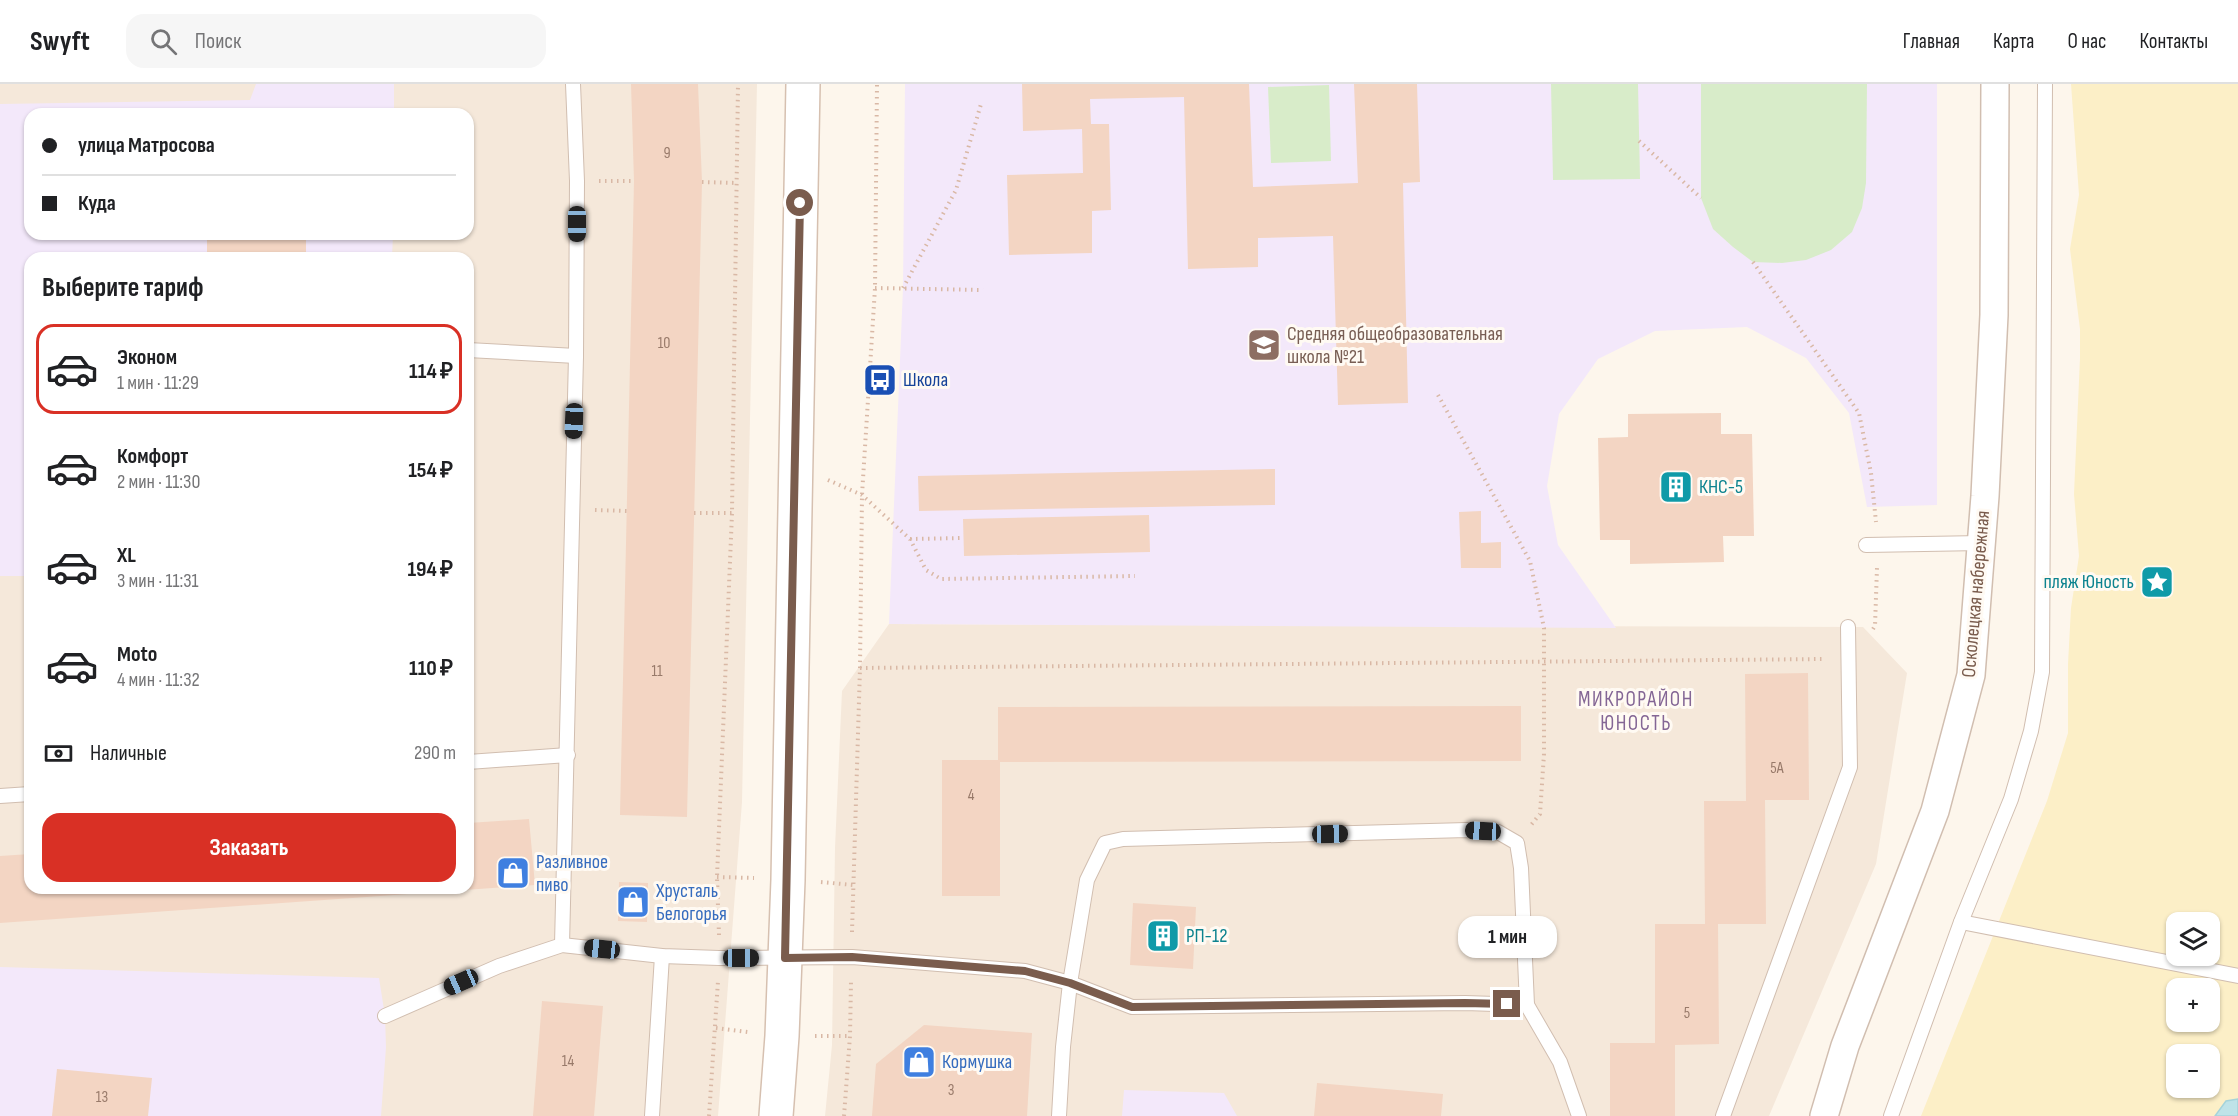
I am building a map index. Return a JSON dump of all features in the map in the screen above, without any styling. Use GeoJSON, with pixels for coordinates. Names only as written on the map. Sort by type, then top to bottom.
{"type":"FeatureCollection","features":[{"type":"Feature","properties":{"kind":"main road"},"geometry":{"type":"LineString","coordinates":[[776,1116],[785,958],[803,84]]}},
{"type":"Feature","properties":{"kind":"street","name":"Осколецкая набережная"},"geometry":{"type":"LineString","coordinates":[[1824,1116],[1845,1046],[1935,811],[1971,675],[1982,543],[1994,315],[1995,84]]}},
{"type":"Feature","properties":{"kind":"lane"},"geometry":{"type":"LineString","coordinates":[[562,945],[576,356],[577,181],[573,84]]}},
{"type":"Feature","properties":{"kind":"lane"},"geometry":{"type":"LineString","coordinates":[[1891,1116],[1961,922],[2011,799],[2031,731],[2043,672],[2045,84]]}},
{"type":"Feature","properties":{"kind":"lane"},"geometry":{"type":"LineString","coordinates":[[474,350],[576,356]]}},
{"type":"Feature","properties":{"kind":"lane"},"geometry":{"type":"LineString","coordinates":[[1872,545],[1982,543]]}},
{"type":"Feature","properties":{"kind":"lane"},"geometry":{"type":"LineString","coordinates":[[1723,1116],[1850,767],[1848,627]]}},
{"type":"Feature","properties":{"kind":"lane"},"geometry":{"type":"LineString","coordinates":[[474,762],[568,755]]}},
{"type":"Feature","properties":{"kind":"lane"},"geometry":{"type":"LineString","coordinates":[[0,796],[24,794]]}},
{"type":"Feature","properties":{"kind":"lane"},"geometry":{"type":"LineString","coordinates":[[1059,1116],[1070,983],[1087,880],[1105,843],[1123,839],[1467,830],[1498,832],[1517,843],[1522,880],[1527,1005],[1560,1062],[1579,1116]]}},
{"type":"Feature","properties":{"kind":"lane"},"geometry":{"type":"LineString","coordinates":[[1961,922],[2238,976]]}},
{"type":"Feature","properties":{"kind":"lane"},"geometry":{"type":"LineString","coordinates":[[385,1017],[499,966],[562,945],[662,956],[852,957],[1025,971],[1070,983],[1132,1007],[1465,1003],[1527,1005]]}},
{"type":"Feature","properties":{"kind":"lane"},"geometry":{"type":"LineString","coordinates":[[652,1116],[662,956]]}},
{"type":"Feature","properties":{"kind":"path"},"geometry":{"type":"LineString","coordinates":[[708,1116],[719,958],[717,877],[732,513],[738,84]]}},
{"type":"Feature","properties":{"kind":"path"},"geometry":{"type":"LineString","coordinates":[[844,1116],[850,1036],[860,668],[862,495],[875,288],[877,84]]}},
{"type":"Feature","properties":{"kind":"path"},"geometry":{"type":"LineString","coordinates":[[903,288],[956,190],[981,104]]}},
{"type":"Feature","properties":{"kind":"path"},"geometry":{"type":"LineString","coordinates":[[1639,141],[1701,198]]}},
{"type":"Feature","properties":{"kind":"path"},"geometry":{"type":"LineString","coordinates":[[577,181],[634,181]]}},
{"type":"Feature","properties":{"kind":"path"},"geometry":{"type":"LineString","coordinates":[[702,182],[738,183]]}},
{"type":"Feature","properties":{"kind":"path"},"geometry":{"type":"LineString","coordinates":[[860,668],[1848,658],[1875,626],[1871,473],[1859,413],[1754,262]]}},
{"type":"Feature","properties":{"kind":"path"},"geometry":{"type":"LineString","coordinates":[[875,288],[984,290]]}},
{"type":"Feature","properties":{"kind":"path"},"geometry":{"type":"LineString","coordinates":[[1438,395],[1530,561],[1544,628],[1544,754],[1540,814],[1517,843]]}},
{"type":"Feature","properties":{"kind":"path"},"geometry":{"type":"LineString","coordinates":[[794,466],[862,495],[910,539],[926,570],[940,579],[1135,576]]}},
{"type":"Feature","properties":{"kind":"path"},"geometry":{"type":"LineString","coordinates":[[694,513],[732,513]]}},
{"type":"Feature","properties":{"kind":"path"},"geometry":{"type":"LineString","coordinates":[[910,539],[964,538]]}},
{"type":"Feature","properties":{"kind":"shaded area"},"geometry":{"type":"Polygon","coordinates":[[[0,84],[757,84],[742,802],[718,1116],[0,1116],[0,84]]]}},
{"type":"Feature","properties":{"kind":"shaded area"},"geometry":{"type":"Polygon","coordinates":[[[256,84],[394,84],[394,108],[24,108],[24,240],[393,240],[392,252],[24,252],[24,576],[0,576],[0,104],[250,100],[256,84]]]}},
{"type":"Feature","properties":{"kind":"shaded area","name":"Средняя общеобразовательная школа №21"},"geometry":{"type":"Polygon","coordinates":[[[905,84],[1937,84],[1937,505],[1867,507],[1849,413],[1806,358],[1747,327],[1655,331],[1598,359],[1559,414],[1547,486],[1558,545],[1616,628],[889,624],[903,288],[905,84]]]}},
{"type":"Feature","properties":{"kind":"shaded area","name":"МИКРОРАЙОН ЮНОСТЬ"},"geometry":{"type":"Polygon","coordinates":[[[889,624],[1863,627],[1907,673],[1876,864],[1769,1116],[825,1116],[832,1045],[835,848],[842,691],[889,624]]]}},
{"type":"Feature","properties":{"kind":"shaded area"},"geometry":{"type":"Polygon","coordinates":[[[0,967],[379,978],[385,1016],[386,1047],[381,1116],[0,1116],[0,967]]]}},
{"type":"Feature","properties":{"kind":"shaded area"},"geometry":{"type":"Polygon","coordinates":[[[1124,1090],[1224,1093],[1237,1116],[1122,1116],[1124,1090]]]}},
{"type":"Feature","properties":{"kind":"green space"},"geometry":{"type":"Polygon","coordinates":[[[1551,84],[1638,84],[1640,179],[1553,180],[1551,84]]]}},
{"type":"Feature","properties":{"kind":"green space"},"geometry":{"type":"Polygon","coordinates":[[[1701,84],[1867,84],[1866,183],[1862,208],[1852,232],[1831,250],[1806,260],[1782,263],[1753,262],[1713,229],[1701,198],[1701,84]]]}},
{"type":"Feature","properties":{"kind":"green space"},"geometry":{"type":"Polygon","coordinates":[[[1329,85],[1331,161],[1271,163],[1268,87],[1329,85]]]}},
{"type":"Feature","properties":{"kind":"sand","name":"пляж Юность"},"geometry":{"type":"Polygon","coordinates":[[[2071,84],[2238,84],[2238,1099],[2226,1101],[2215,1116],[1921,1116],[2047,801],[2068,733],[2071,608],[2079,556],[2074,494],[2080,358],[2080,329],[2070,249],[2079,195],[2071,84]]]}},
{"type":"Feature","properties":{"kind":"water"},"geometry":{"type":"Polygon","coordinates":[[[2238,1099],[2238,1116],[2215,1116],[2226,1101],[2238,1099]]]}},
{"type":"Feature","properties":{"kind":"building"},"geometry":{"type":"Polygon","coordinates":[[[631,84],[698,84],[702,182],[687,817],[620,815],[634,181],[631,84]]]}},
{"type":"Feature","properties":{"kind":"building"},"geometry":{"type":"Polygon","coordinates":[[[1022,84],[1249,84],[1253,187],[1358,183],[1354,84],[1417,84],[1420,182],[1403,183],[1408,403],[1338,405],[1333,236],[1258,238],[1258,267],[1188,269],[1184,97],[1090,99],[1091,124],[1109,124],[1111,210],[1092,211],[1092,253],[1009,255],[1007,175],[1083,173],[1082,129],[1023,131],[1022,84]]]}},
{"type":"Feature","properties":{"kind":"building"},"geometry":{"type":"Polygon","coordinates":[[[207,240],[306,240],[306,252],[207,252],[207,240]]]}},
{"type":"Feature","properties":{"kind":"building","name":"КНС-5"},"geometry":{"type":"Polygon","coordinates":[[[1721,413],[1721,434],[1752,434],[1754,536],[1723,536],[1724,562],[1630,564],[1630,540],[1600,540],[1598,438],[1628,437],[1628,414],[1721,413]]]}},
{"type":"Feature","properties":{"kind":"building"},"geometry":{"type":"Polygon","coordinates":[[[1275,469],[1275,505],[919,511],[918,476],[1275,469]]]}},
{"type":"Feature","properties":{"kind":"building"},"geometry":{"type":"Polygon","coordinates":[[[1481,511],[1481,543],[1501,542],[1501,568],[1461,568],[1459,512],[1481,511]]]}},
{"type":"Feature","properties":{"kind":"building"},"geometry":{"type":"Polygon","coordinates":[[[1149,515],[1150,552],[964,556],[963,519],[1149,515]]]}},
{"type":"Feature","properties":{"kind":"building"},"geometry":{"type":"Polygon","coordinates":[[[1808,673],[1809,800],[1765,800],[1766,924],[1718,924],[1719,1044],[1675,1045],[1675,1116],[1610,1116],[1610,1043],[1655,1043],[1655,924],[1705,924],[1704,801],[1746,801],[1745,674],[1808,673]]]}},
{"type":"Feature","properties":{"kind":"building"},"geometry":{"type":"Polygon","coordinates":[[[1521,706],[1521,761],[1000,762],[1000,896],[942,896],[942,760],[998,760],[998,707],[1521,706]]]}},
{"type":"Feature","properties":{"kind":"building"},"geometry":{"type":"Polygon","coordinates":[[[529,819],[535,885],[474,889],[474,823],[529,819]]]}},
{"type":"Feature","properties":{"kind":"building"},"geometry":{"type":"Polygon","coordinates":[[[24,854],[24,894],[408,894],[0,923],[0,856],[24,854]]]}},
{"type":"Feature","properties":{"kind":"building","name":"Хрусталь Белогорья"},"geometry":{"type":"Polygon","coordinates":[[[619,882],[648,883],[647,922],[618,921],[619,882]]]}},
{"type":"Feature","properties":{"kind":"building","name":"РП-12"},"geometry":{"type":"Polygon","coordinates":[[[1133,903],[1196,907],[1193,969],[1130,965],[1133,903]]]}},
{"type":"Feature","properties":{"kind":"building"},"geometry":{"type":"Polygon","coordinates":[[[542,1001],[603,1006],[594,1116],[533,1116],[542,1001]]]}},
{"type":"Feature","properties":{"kind":"building"},"geometry":{"type":"Polygon","coordinates":[[[924,1025],[1032,1033],[1027,1116],[872,1116],[876,1064],[924,1025]]]}},
{"type":"Feature","properties":{"kind":"building"},"geometry":{"type":"Polygon","coordinates":[[[57,1069],[152,1078],[148,1116],[52,1116],[57,1069]]]}},
{"type":"Feature","properties":{"kind":"building"},"geometry":{"type":"Polygon","coordinates":[[[1317,1083],[1443,1094],[1441,1116],[1314,1116],[1317,1083]]]}},
{"type":"Feature","properties":{"kind":"place","name":"Средняя общеобразовательная школа №21"},"geometry":{"type":"Point","coordinates":[1264,345]}},
{"type":"Feature","properties":{"kind":"place","name":"Школа"},"geometry":{"type":"Point","coordinates":[880,380]}},
{"type":"Feature","properties":{"kind":"place","name":"КНС-5"},"geometry":{"type":"Point","coordinates":[1676,487]}},
{"type":"Feature","properties":{"kind":"place","name":"пляж Юность"},"geometry":{"type":"Point","coordinates":[2157,582]}},
{"type":"Feature","properties":{"kind":"place","name":"Разливное пиво"},"geometry":{"type":"Point","coordinates":[513,873]}},
{"type":"Feature","properties":{"kind":"place","name":"Хрусталь Белогорья"},"geometry":{"type":"Point","coordinates":[633,902]}},
{"type":"Feature","properties":{"kind":"place","name":"РП-12"},"geometry":{"type":"Point","coordinates":[1163,936]}},
{"type":"Feature","properties":{"kind":"place","name":"Кормушка"},"geometry":{"type":"Point","coordinates":[919,1062]}},
{"type":"Feature","properties":{"kind":"district","name":"МИКРОРАЙОН ЮНОСТЬ"},"geometry":{"type":"Point","coordinates":[1636,711]}},
{"type":"Feature","properties":{"kind":"route"},"geometry":{"type":"LineString","coordinates":[[800,203],[785,958],[852,957],[1025,971],[1070,983],[1132,1007],[1507,1004]]}}]}
